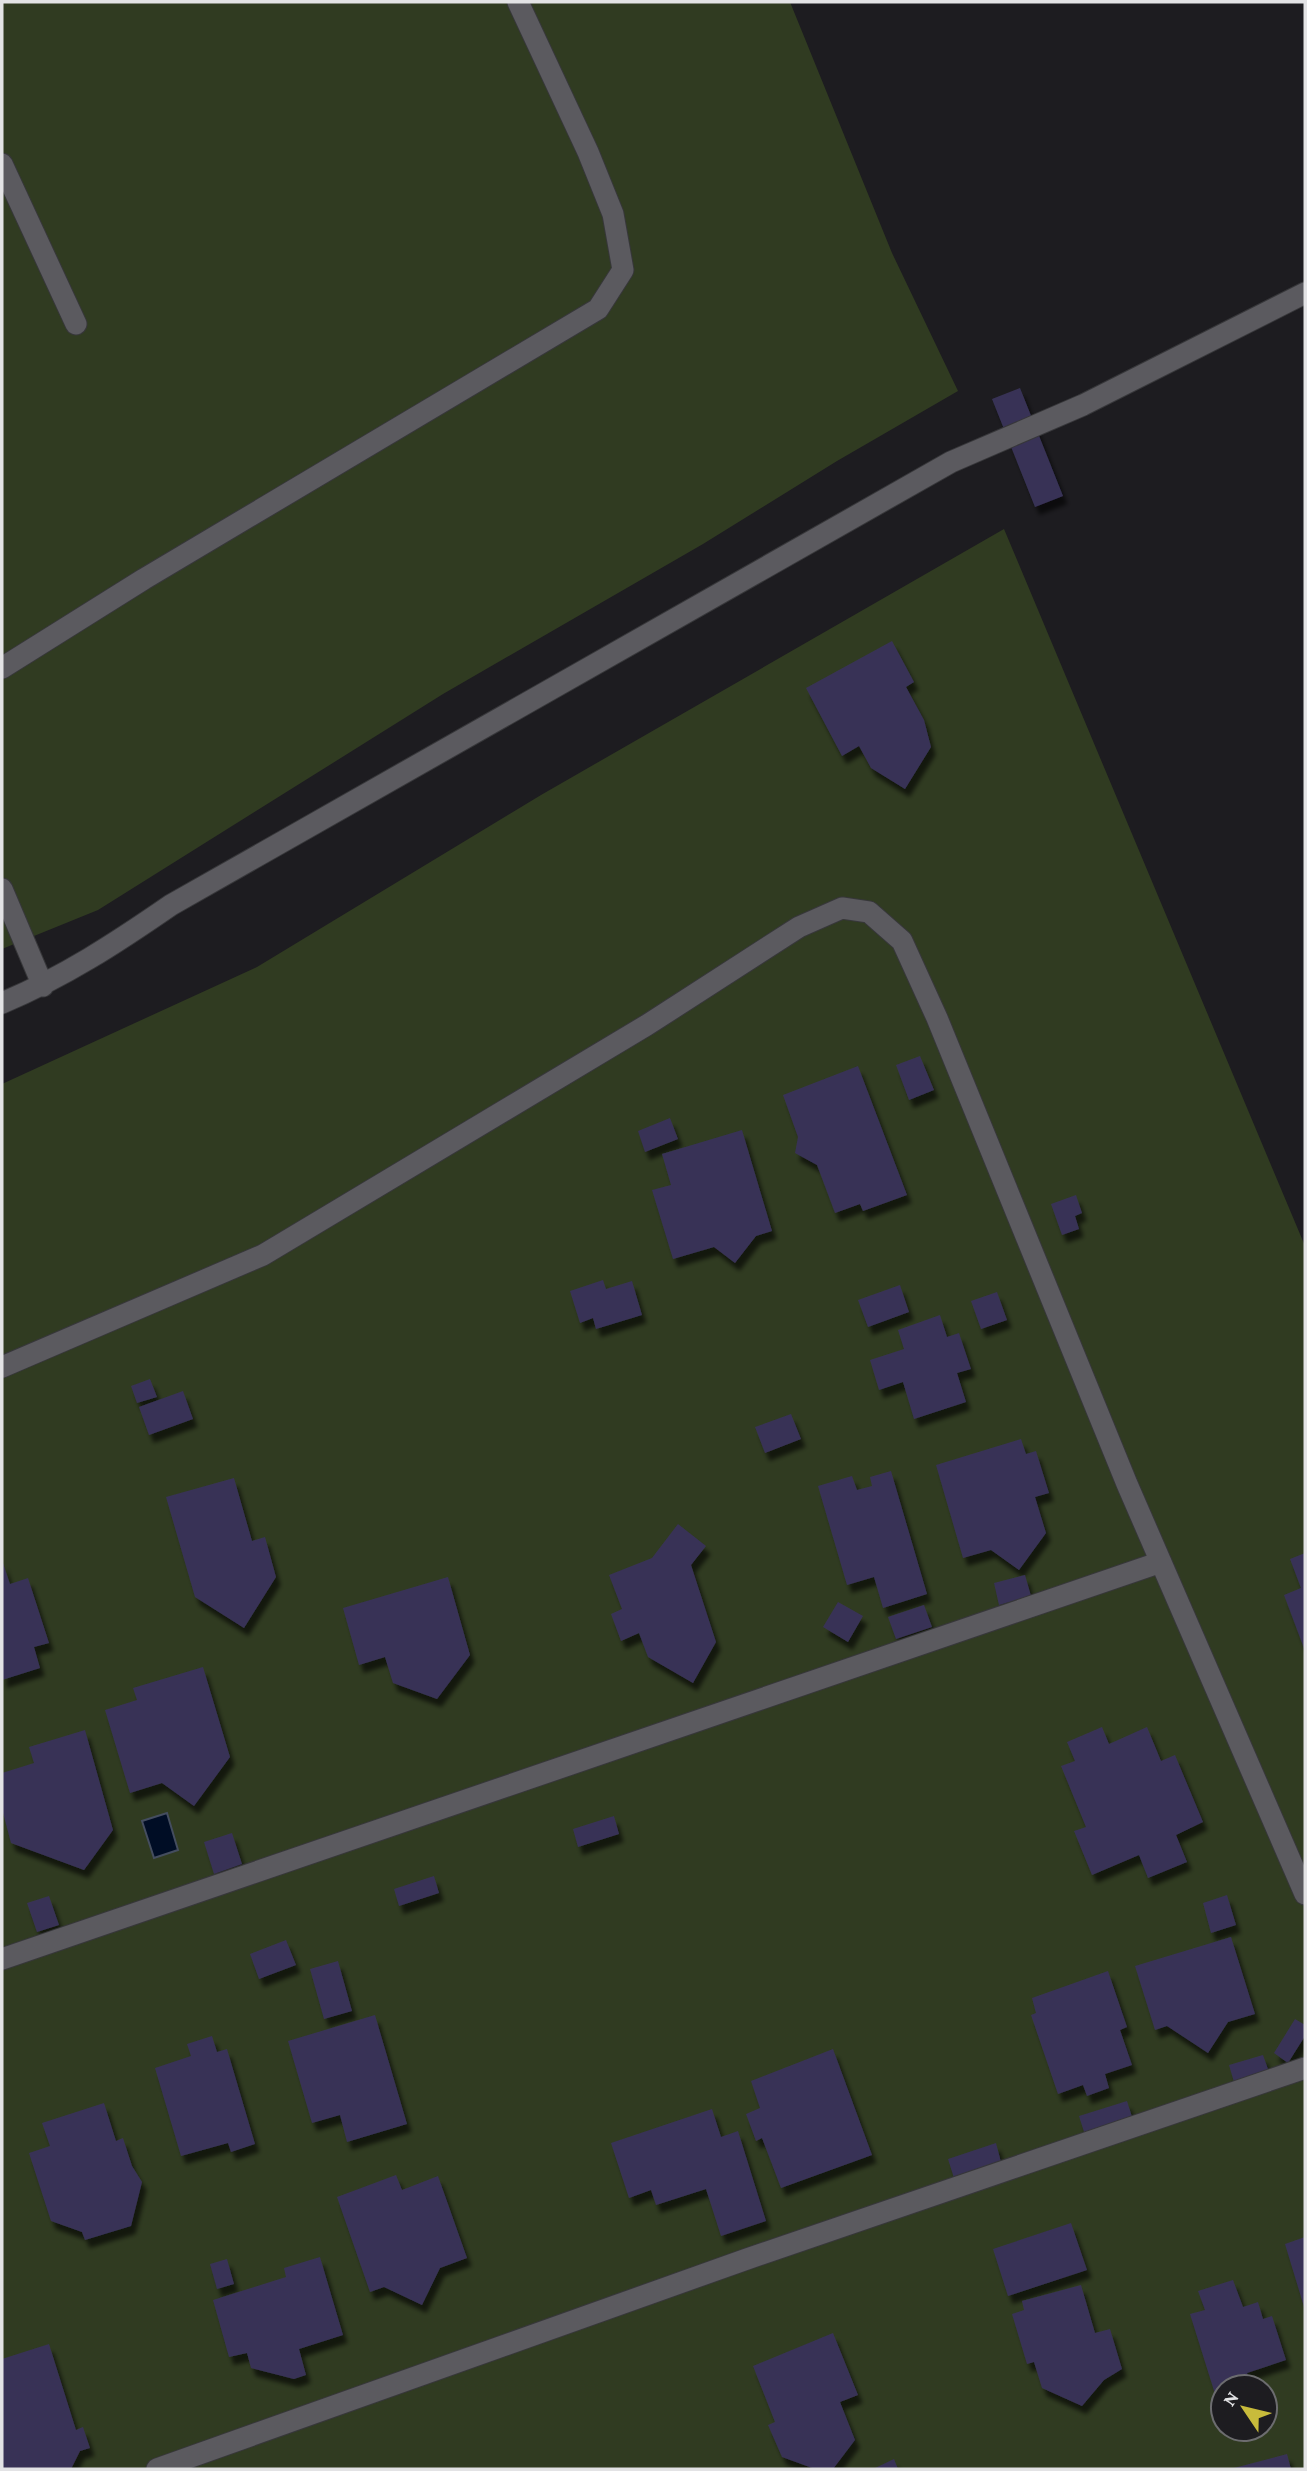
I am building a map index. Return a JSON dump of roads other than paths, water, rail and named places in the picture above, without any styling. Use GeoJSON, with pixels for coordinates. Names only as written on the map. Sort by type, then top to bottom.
{"type":"FeatureCollection","features":[{"type":"Feature","properties":{"kind":"street"},"geometry":{"type":"LineString","coordinates":[[2,668],[180,558],[598,309],[623,270],[613,214],[588,152],[518,2]]}},
{"type":"Feature","properties":{"kind":"street"},"geometry":{"type":"LineString","coordinates":[[2,164],[76,324]]}},
{"type":"Feature","properties":{"kind":"street"},"geometry":{"type":"LineString","coordinates":[[2,1003],[43,986],[102,952],[171,905],[951,462],[1083,405],[1305,293]]}},
{"type":"Feature","properties":{"kind":"street"},"geometry":{"type":"LineString","coordinates":[[2,888],[43,986]]}},
{"type":"Feature","properties":{"kind":"street"},"geometry":{"type":"LineString","coordinates":[[4,1360],[263,1255],[647,1025],[799,927],[842,908],[869,912],[902,941],[937,1018],[1161,1562],[1305,1894]]}},
{"type":"Feature","properties":{"kind":"street"},"geometry":{"type":"LineString","coordinates":[[2,1959],[1161,1562]]}},
{"type":"Feature","properties":{"kind":"street"},"geometry":{"type":"LineString","coordinates":[[157,2469],[747,2259],[1305,2068]]}},
{"type":"Feature","properties":{"kind":"water"},"geometry":{"type":"Polygon","coordinates":[[[167,1813],[178,1850],[154,1858],[142,1821],[167,1813]]]}}]}
